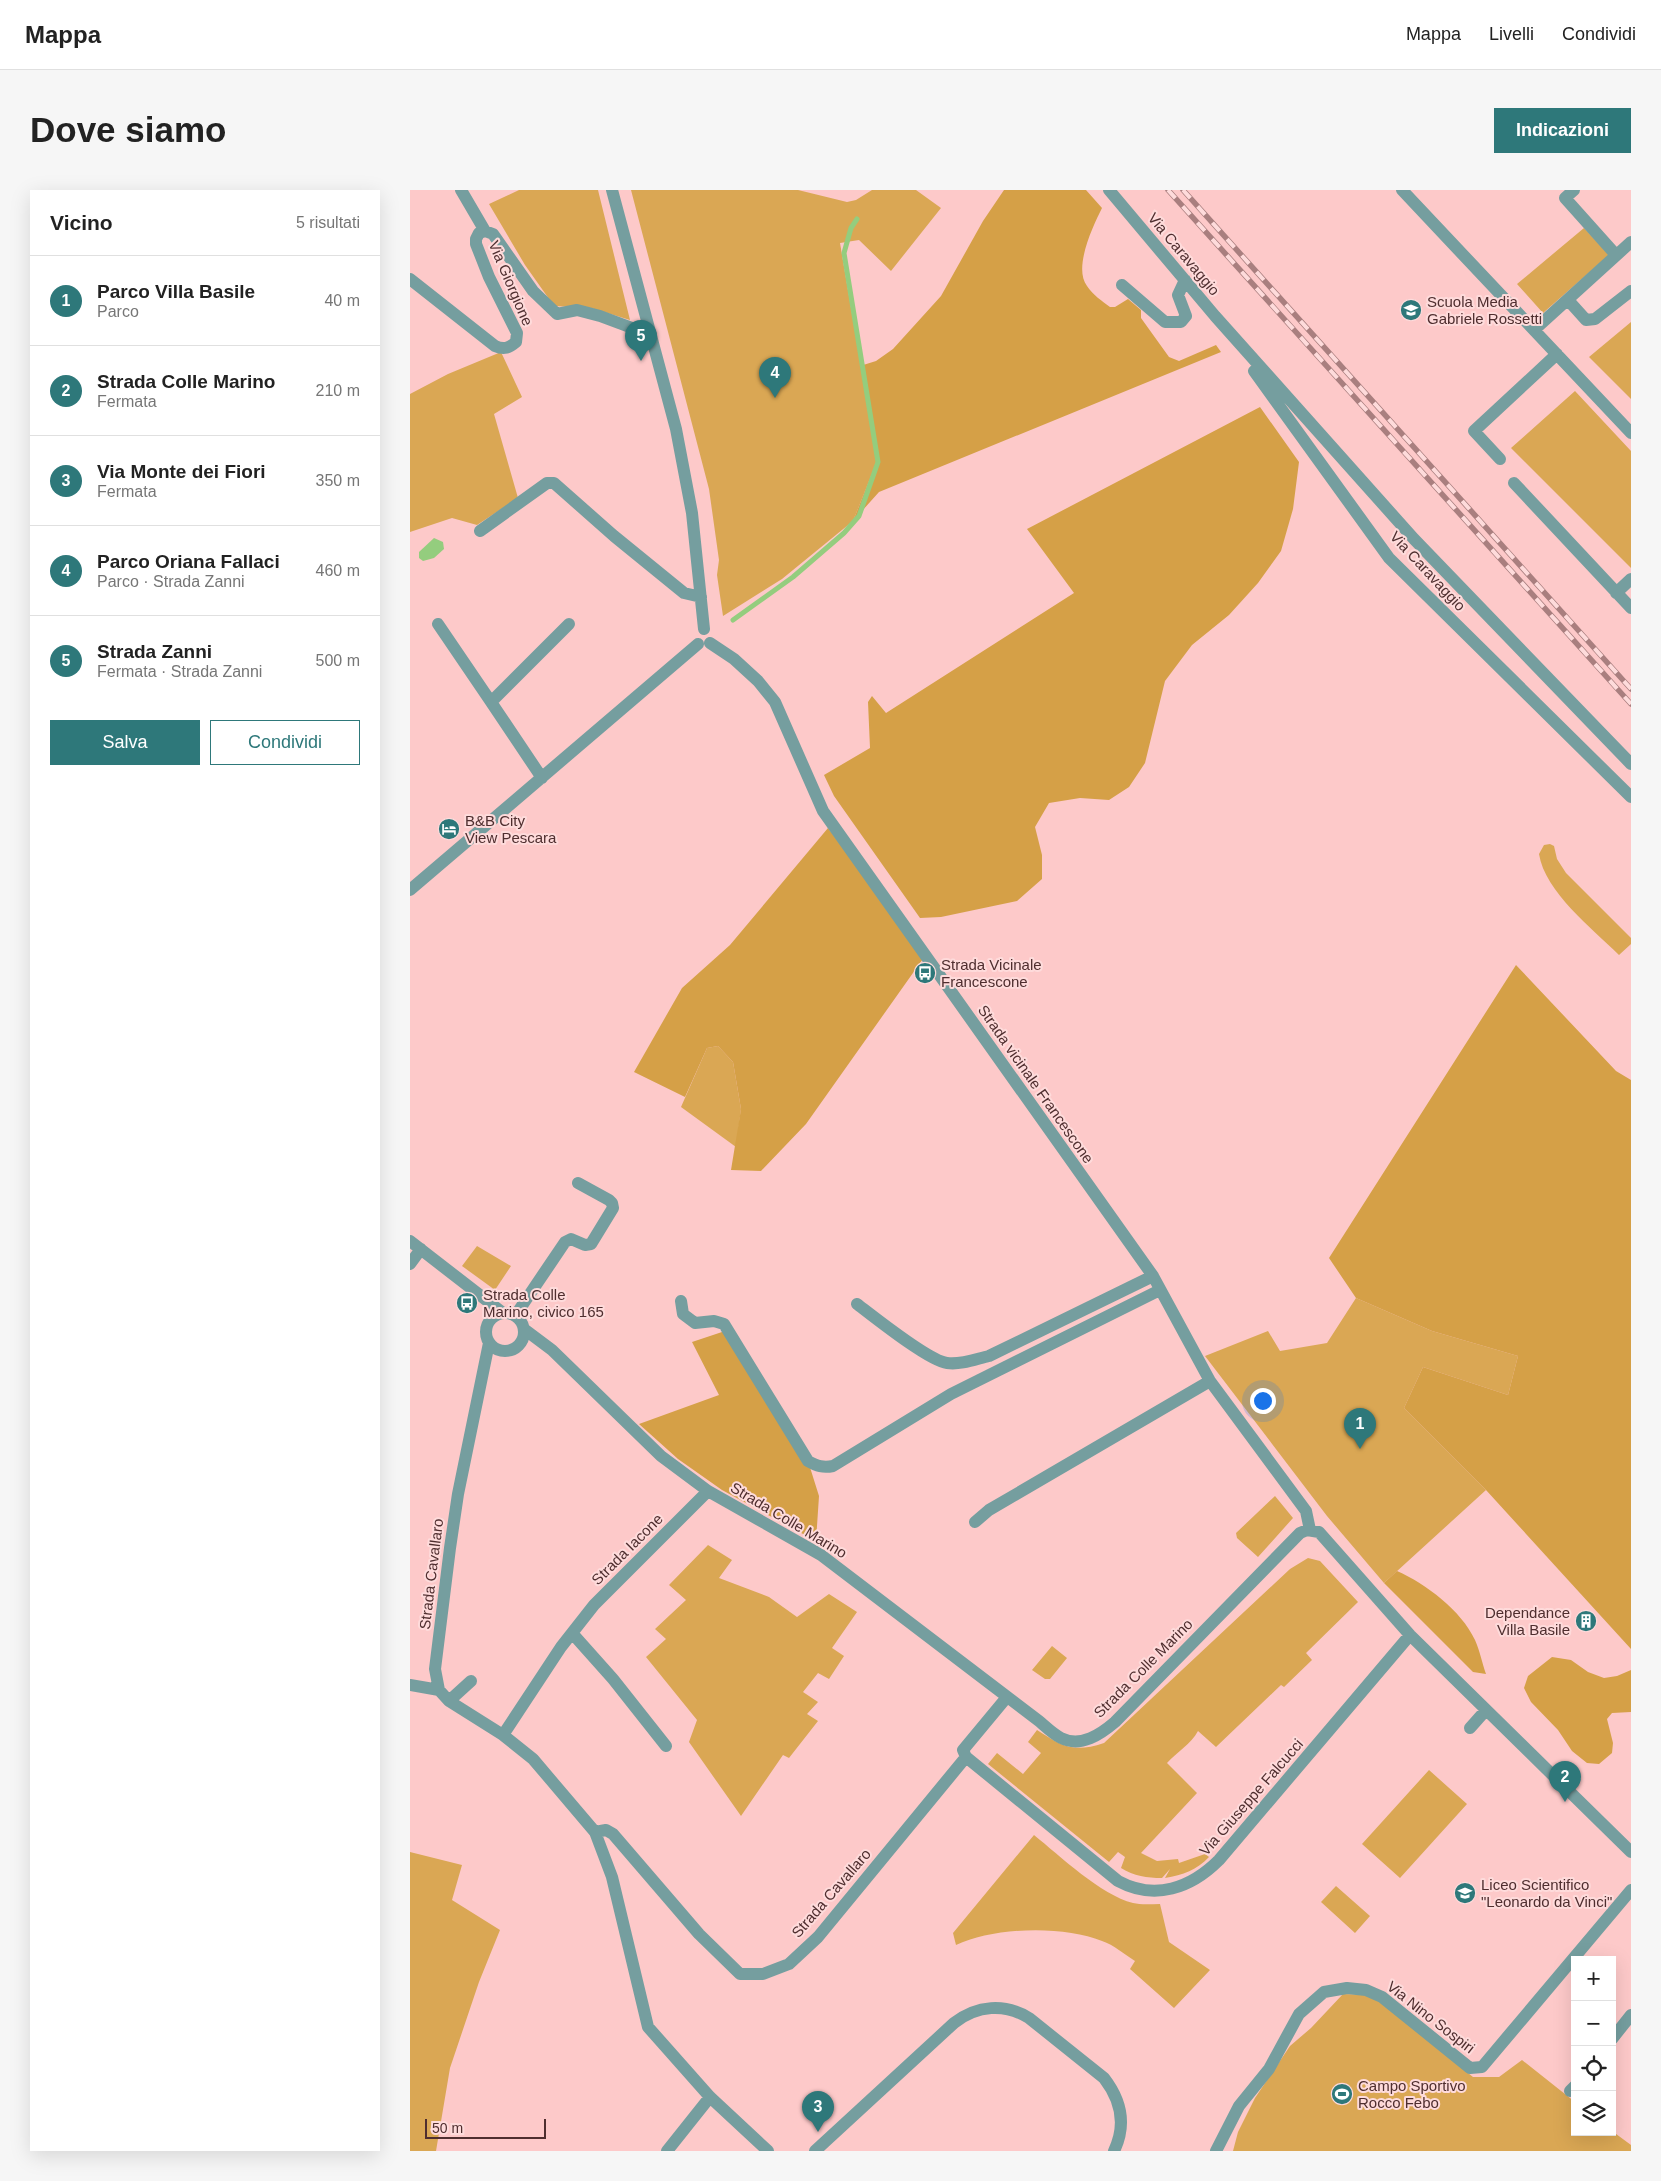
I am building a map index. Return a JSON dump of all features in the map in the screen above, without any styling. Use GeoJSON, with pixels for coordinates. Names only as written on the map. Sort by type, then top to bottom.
{"type":"FeatureCollection","features":[{"type":"Feature","properties":{"kind":"street"},"geometry":{"type":"LineString","coordinates":[[461,190],[485,231]]}},
{"type":"Feature","properties":{"kind":"street"},"geometry":{"type":"LineString","coordinates":[[410,890],[712,638],[711,633],[704,629],[692,513],[676,429],[612,190]]}},
{"type":"Feature","properties":{"kind":"street","name":"Via Caravaggio"},"geometry":{"type":"LineString","coordinates":[[1110,190],[1215,316],[1414,539],[1631,764]]}},
{"type":"Feature","properties":{"kind":"street"},"geometry":{"type":"LineString","coordinates":[[1402,190],[1631,433]]}},
{"type":"Feature","properties":{"kind":"street"},"geometry":{"type":"LineString","coordinates":[[1574,190],[1565,198],[1616,255]]}},
{"type":"Feature","properties":{"kind":"street","name":"Via Giorgione"},"geometry":{"type":"LineString","coordinates":[[410,279],[495,346],[510,348],[516,342],[517,333],[489,277],[476,244],[477,236],[485,231],[490,232],[495,236],[533,291],[557,314],[577,310],[600,316],[651,335]]}},
{"type":"Feature","properties":{"kind":"street"},"geometry":{"type":"LineString","coordinates":[[1534,330],[1631,242]]}},
{"type":"Feature","properties":{"kind":"street"},"geometry":{"type":"LineString","coordinates":[[1122,285],[1164,322],[1173,324],[1181,322],[1186,316],[1178,295],[1185,280]]}},
{"type":"Feature","properties":{"kind":"street"},"geometry":{"type":"LineString","coordinates":[[1568,300],[1586,320],[1595,319],[1631,291]]}},
{"type":"Feature","properties":{"kind":"street","name":"Via Caravaggio"},"geometry":{"type":"LineString","coordinates":[[1215,316],[1389,558],[1631,797]]}},
{"type":"Feature","properties":{"kind":"street"},"geometry":{"type":"LineString","coordinates":[[1500,459],[1474,431],[1557,354]]}},
{"type":"Feature","properties":{"kind":"street"},"geometry":{"type":"LineString","coordinates":[[1514,482],[1631,608]]}},
{"type":"Feature","properties":{"kind":"street"},"geometry":{"type":"LineString","coordinates":[[480,531],[547,483],[554,484],[684,593],[701,597]]}},
{"type":"Feature","properties":{"kind":"street"},"geometry":{"type":"LineString","coordinates":[[1616,593],[1631,579]]}},
{"type":"Feature","properties":{"kind":"street"},"geometry":{"type":"LineString","coordinates":[[438,624],[542,778]]}},
{"type":"Feature","properties":{"kind":"street"},"geometry":{"type":"LineString","coordinates":[[491,702],[570,624]]}},
{"type":"Feature","properties":{"kind":"street","name":"Strada vicinale Francescone"},"geometry":{"type":"LineString","coordinates":[[704,644],[734,659],[766,690],[775,702],[823,811],[1152,1276],[1210,1381],[1306,1511],[1310,1530]]}},
{"type":"Feature","properties":{"kind":"street"},"geometry":{"type":"LineString","coordinates":[[410,1241],[476,1293],[509,1314],[520,1320],[524,1330],[523,1339],[512,1350],[502,1351],[490,1343],[486,1331],[489,1322],[495,1316],[509,1314],[565,1242],[571,1239],[585,1245],[591,1244],[613,1208],[609,1200],[578,1183]]}},
{"type":"Feature","properties":{"kind":"street"},"geometry":{"type":"LineString","coordinates":[[410,1264],[420,1249]]}},
{"type":"Feature","properties":{"kind":"street"},"geometry":{"type":"LineString","coordinates":[[857,1304],[925,1353],[946,1363],[989,1356],[1152,1276]]}},
{"type":"Feature","properties":{"kind":"street"},"geometry":{"type":"LineString","coordinates":[[681,1301],[683,1314],[696,1323],[714,1321],[724,1324],[808,1461],[825,1468],[833,1466],[951,1394],[1160,1290]]}},
{"type":"Feature","properties":{"kind":"street"},"geometry":{"type":"LineString","coordinates":[[476,1293],[489,1322]]}},
{"type":"Feature","properties":{"kind":"street","name":"Strada Colle Marino"},"geometry":{"type":"LineString","coordinates":[[524,1330],[552,1350],[661,1456],[708,1491],[821,1555],[1061,1738],[1076,1741],[1089,1739],[1115,1722],[1300,1533],[1310,1530]]}},
{"type":"Feature","properties":{"kind":"street","name":"Strada Cavallaro"},"geometry":{"type":"LineString","coordinates":[[439,1690],[435,1670],[458,1494],[490,1343]]}},
{"type":"Feature","properties":{"kind":"street"},"geometry":{"type":"LineString","coordinates":[[975,1522],[989,1510],[1210,1381]]}},
{"type":"Feature","properties":{"kind":"street","name":"Strada Iacone"},"geometry":{"type":"LineString","coordinates":[[503,1735],[572,1633],[594,1605],[708,1491]]}},
{"type":"Feature","properties":{"kind":"street"},"geometry":{"type":"LineString","coordinates":[[1310,1530],[1323,1533],[1410,1635],[1631,1852]]}},
{"type":"Feature","properties":{"kind":"street"},"geometry":{"type":"LineString","coordinates":[[572,1633],[666,1746]]}},
{"type":"Feature","properties":{"kind":"street","name":"Via Giuseppe Falcucci"},"geometry":{"type":"LineString","coordinates":[[966,1757],[1118,1881],[1134,1888],[1150,1891],[1178,1888],[1196,1879],[1219,1860],[1410,1635]]}},
{"type":"Feature","properties":{"kind":"street"},"geometry":{"type":"LineString","coordinates":[[450,1701],[471,1681]]}},
{"type":"Feature","properties":{"kind":"street"},"geometry":{"type":"LineString","coordinates":[[410,1686],[439,1690],[450,1701],[503,1735],[532,1759],[594,1832],[612,1877],[648,2027],[710,2097],[768,2151]]}},
{"type":"Feature","properties":{"kind":"street","name":"Strada Cavallaro"},"geometry":{"type":"LineString","coordinates":[[594,1832],[606,1830],[613,1834],[699,1934],[740,1974],[763,1974],[789,1964],[818,1937],[966,1757],[963,1750],[1007,1697]]}},
{"type":"Feature","properties":{"kind":"street"},"geometry":{"type":"LineString","coordinates":[[1470,1728],[1486,1710]]}},
{"type":"Feature","properties":{"kind":"street","name":"Via Nino Sospiri"},"geometry":{"type":"LineString","coordinates":[[1216,2151],[1239,2106],[1269,2069],[1299,2014],[1324,1992],[1347,1988],[1366,1990],[1382,1996],[1470,2068],[1482,2067],[1631,1890]]}},
{"type":"Feature","properties":{"kind":"street"},"geometry":{"type":"LineString","coordinates":[[815,2151],[954,2022],[974,2011],[995,2007],[1018,2011],[1029,2018],[1104,2078],[1112,2088],[1122,2114],[1122,2127],[1114,2151]]}},
{"type":"Feature","properties":{"kind":"street"},"geometry":{"type":"LineString","coordinates":[[1616,2033],[1631,2015]]}},
{"type":"Feature","properties":{"kind":"street"},"geometry":{"type":"LineString","coordinates":[[667,2151],[710,2097]]}},
{"type":"Feature","properties":{"kind":"shaded area"},"geometry":{"type":"Polygon","coordinates":[[[519,190],[598,190],[630,320],[591,308],[554,306],[525,265],[489,204],[519,190]]]}},
{"type":"Feature","properties":{"kind":"shaded area"},"geometry":{"type":"Polygon","coordinates":[[[631,190],[798,190],[847,202],[856,200],[872,190],[916,190],[941,208],[891,271],[859,240],[840,243],[877,461],[853,521],[782,579],[723,616],[717,575],[719,560],[709,489],[631,190]]]}},
{"type":"Feature","properties":{"kind":"shaded area"},"geometry":{"type":"Polygon","coordinates":[[[1004,190],[1086,190],[1102,208],[1083,258],[1083,278],[1089,289],[1110,307],[1115,307],[1128,299],[1141,310],[1141,318],[1169,357],[1179,361],[1216,345],[1221,352],[879,492],[853,521],[877,461],[860,366],[876,361],[893,349],[941,296],[983,221],[1004,190]]]}},
{"type":"Feature","properties":{"kind":"shaded area"},"geometry":{"type":"Polygon","coordinates":[[[1584,228],[1609,255],[1543,313],[1517,284],[1584,228]]]}},
{"type":"Feature","properties":{"kind":"shaded area"},"geometry":{"type":"Polygon","coordinates":[[[1631,322],[1631,399],[1589,357],[1631,322]]]}},
{"type":"Feature","properties":{"kind":"shaded area"},"geometry":{"type":"Polygon","coordinates":[[[501,352],[522,397],[494,414],[518,498],[477,525],[452,518],[410,532],[410,394],[448,374],[501,352]]]}},
{"type":"Feature","properties":{"kind":"shaded area"},"geometry":{"type":"Polygon","coordinates":[[[1575,391],[1631,451],[1631,568],[1511,448],[1575,391]]]}},
{"type":"Feature","properties":{"kind":"shaded area"},"geometry":{"type":"Polygon","coordinates":[[[1260,407],[1299,462],[1293,509],[1281,551],[1258,583],[1229,615],[1192,645],[1165,681],[1145,763],[1129,787],[1109,800],[1080,798],[1049,803],[1035,827],[1042,855],[1042,879],[1017,901],[941,917],[920,918],[834,796],[824,775],[870,748],[868,702],[872,696],[886,713],[1074,593],[1027,529],[1260,407]]]}},
{"type":"Feature","properties":{"kind":"shaded area"},"geometry":{"type":"Polygon","coordinates":[[[434,538],[443,542],[444,549],[434,558],[423,561],[419,558],[419,552],[434,538]]]}},
{"type":"Feature","properties":{"kind":"shaded area"},"geometry":{"type":"Polygon","coordinates":[[[828,828],[925,956],[806,1124],[761,1171],[731,1170],[741,1109],[733,1062],[718,1046],[707,1048],[685,1097],[634,1072],[682,988],[730,945],[828,828]]]}},
{"type":"Feature","properties":{"kind":"shaded area"},"geometry":{"type":"Polygon","coordinates":[[[1550,844],[1554,846],[1557,859],[1566,873],[1631,938],[1631,944],[1619,955],[1571,909],[1550,882],[1539,854],[1544,845],[1550,844]]]}},
{"type":"Feature","properties":{"kind":"shaded area"},"geometry":{"type":"Polygon","coordinates":[[[1516,965],[1616,1071],[1631,1080],[1631,1649],[1486,1490],[1404,1408],[1423,1367],[1508,1395],[1518,1356],[1432,1331],[1356,1298],[1329,1258],[1516,965]]]}},
{"type":"Feature","properties":{"kind":"shaded area"},"geometry":{"type":"Polygon","coordinates":[[[718,1046],[733,1062],[741,1109],[736,1147],[681,1107],[707,1048],[718,1046]]]}},
{"type":"Feature","properties":{"kind":"shaded area"},"geometry":{"type":"Polygon","coordinates":[[[477,1246],[511,1266],[495,1290],[462,1266],[477,1246]]]}},
{"type":"Feature","properties":{"kind":"shaded area"},"geometry":{"type":"Polygon","coordinates":[[[1356,1298],[1432,1331],[1518,1356],[1508,1395],[1423,1367],[1404,1408],[1486,1490],[1384,1583],[1327,1516],[1205,1356],[1268,1331],[1280,1351],[1327,1343],[1356,1298]]]}},
{"type":"Feature","properties":{"kind":"shaded area"},"geometry":{"type":"Polygon","coordinates":[[[728,1330],[808,1461],[819,1496],[816,1541],[722,1490],[678,1459],[639,1424],[719,1395],[692,1342],[728,1330]]]}},
{"type":"Feature","properties":{"kind":"shaded area"},"geometry":{"type":"Polygon","coordinates":[[[1275,1496],[1293,1518],[1258,1557],[1237,1538],[1236,1533],[1275,1496]]]}},
{"type":"Feature","properties":{"kind":"shaded area"},"geometry":{"type":"Polygon","coordinates":[[[708,1545],[732,1560],[719,1578],[769,1597],[797,1617],[829,1594],[857,1612],[832,1648],[844,1656],[829,1679],[818,1673],[803,1692],[818,1702],[807,1714],[818,1721],[789,1758],[783,1755],[741,1816],[689,1742],[697,1720],[646,1657],[666,1639],[655,1629],[686,1600],[669,1585],[708,1545]]]}},
{"type":"Feature","properties":{"kind":"shaded area"},"geometry":{"type":"Polygon","coordinates":[[[1308,1558],[1320,1561],[1358,1602],[1306,1653],[1312,1660],[1284,1687],[1281,1685],[1216,1747],[1198,1731],[1188,1744],[1167,1763],[1197,1793],[1141,1853],[1157,1861],[1178,1859],[1179,1863],[1205,1854],[1209,1857],[1195,1869],[1165,1878],[1170,1869],[1162,1878],[1151,1878],[1126,1871],[1121,1868],[1125,1857],[1118,1852],[1109,1862],[988,1764],[997,1753],[1023,1774],[1041,1753],[1028,1742],[1037,1730],[1054,1741],[1069,1747],[1085,1748],[1104,1743],[1290,1569],[1308,1558]]]}},
{"type":"Feature","properties":{"kind":"shaded area"},"geometry":{"type":"Polygon","coordinates":[[[1397,1571],[1408,1576],[1442,1599],[1461,1618],[1475,1640],[1486,1674],[1473,1672],[1384,1583],[1397,1571]]]}},
{"type":"Feature","properties":{"kind":"shaded area"},"geometry":{"type":"Polygon","coordinates":[[[1052,1646],[1067,1658],[1050,1679],[1045,1679],[1032,1670],[1052,1646]]]}},
{"type":"Feature","properties":{"kind":"shaded area"},"geometry":{"type":"Polygon","coordinates":[[[1552,1657],[1571,1660],[1588,1672],[1604,1678],[1617,1676],[1631,1670],[1631,1712],[1612,1713],[1607,1719],[1613,1743],[1612,1753],[1599,1764],[1587,1763],[1572,1751],[1558,1730],[1531,1702],[1524,1688],[1528,1676],[1552,1657]]]}},
{"type":"Feature","properties":{"kind":"shaded area"},"geometry":{"type":"Polygon","coordinates":[[[1429,1770],[1467,1804],[1400,1878],[1362,1844],[1429,1770]]]}},
{"type":"Feature","properties":{"kind":"shaded area"},"geometry":{"type":"Polygon","coordinates":[[[1034,1835],[1081,1874],[1108,1892],[1133,1903],[1160,1904],[1169,1942],[1210,1970],[1174,2008],[1130,1969],[1135,1961],[1111,1945],[1086,1936],[1049,1930],[1029,1930],[989,1935],[956,1945],[953,1933],[1034,1835]]]}},
{"type":"Feature","properties":{"kind":"shaded area"},"geometry":{"type":"Polygon","coordinates":[[[410,1852],[462,1865],[452,1900],[500,1930],[479,1982],[450,2068],[436,2151],[410,2151],[410,1852]]]}},
{"type":"Feature","properties":{"kind":"shaded area"},"geometry":{"type":"Polygon","coordinates":[[[1336,1886],[1370,1916],[1355,1933],[1321,1902],[1336,1886]]]}},
{"type":"Feature","properties":{"kind":"shaded area"},"geometry":{"type":"Polygon","coordinates":[[[1343,1994],[1372,1995],[1473,2077],[1499,2077],[1522,2060],[1571,2099],[1571,2136],[1616,2136],[1616,2134],[1631,2145],[1631,2151],[1233,2151],[1238,2132],[1255,2098],[1290,2046],[1311,2028],[1343,1994]]]}},
{"type":"Feature","properties":{"kind":"waterway"},"geometry":{"type":"LineString","coordinates":[[733,620],[793,577],[844,533],[859,516],[878,462],[844,253],[851,228],[857,219]]}},
{"type":"Feature","properties":{"kind":"railway"},"geometry":{"type":"LineString","coordinates":[[1168,190],[1631,704]]}},
{"type":"Feature","properties":{"kind":"railway"},"geometry":{"type":"LineString","coordinates":[[1183,190],[1631,689]]}},
{"type":"Feature","properties":{"kind":"place","name":"Scuola Media Gabriele Rossetti"},"geometry":{"type":"Point","coordinates":[1411,310]}},
{"type":"Feature","properties":{"kind":"place","name":"Strada Zanni"},"geometry":{"type":"Point","coordinates":[641,361]}},
{"type":"Feature","properties":{"kind":"place","name":"Parco Oriana Fallaci"},"geometry":{"type":"Point","coordinates":[775,398]}},
{"type":"Feature","properties":{"kind":"place","name":"B&B City View Pescara"},"geometry":{"type":"Point","coordinates":[449,829]}},
{"type":"Feature","properties":{"kind":"place","name":"Strada Vicinale Francescone"},"geometry":{"type":"Point","coordinates":[925,973]}},
{"type":"Feature","properties":{"kind":"place","name":"Strada Colle Marino, civico 165"},"geometry":{"type":"Point","coordinates":[467,1303]}},
{"type":"Feature","properties":{"kind":"place","name":"Parco Villa Basile"},"geometry":{"type":"Point","coordinates":[1360,1449]}},
{"type":"Feature","properties":{"kind":"place","name":"Dependance Villa Basile"},"geometry":{"type":"Point","coordinates":[1586,1621]}},
{"type":"Feature","properties":{"kind":"place","name":"Strada Colle Marino"},"geometry":{"type":"Point","coordinates":[1565,1802]}},
{"type":"Feature","properties":{"kind":"place","name":"Liceo Scientifico \"Leonardo da Vinci\""},"geometry":{"type":"Point","coordinates":[1465,1893]}},
{"type":"Feature","properties":{"kind":"place","name":"Campo Sportivo Rocco Febo"},"geometry":{"type":"Point","coordinates":[1342,2094]}},
{"type":"Feature","properties":{"kind":"place","name":"Via Monte dei Fiori"},"geometry":{"type":"Point","coordinates":[818,2132]}}]}
